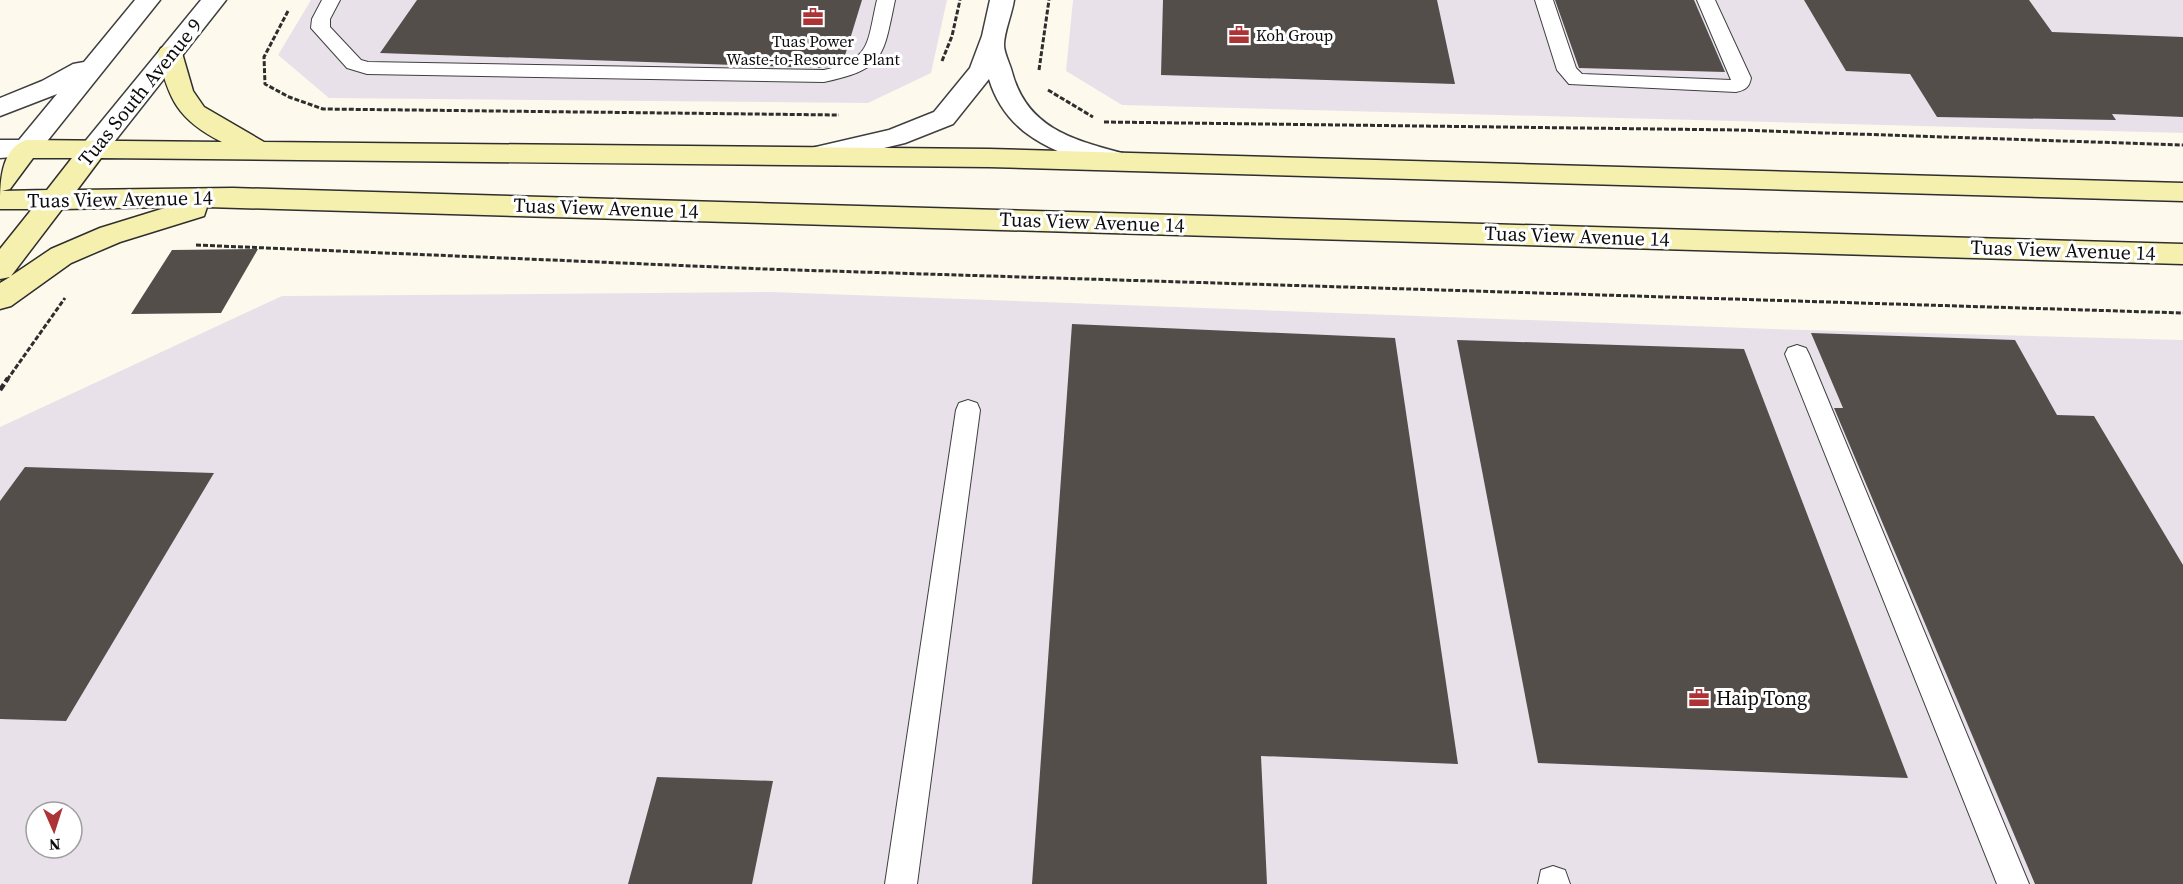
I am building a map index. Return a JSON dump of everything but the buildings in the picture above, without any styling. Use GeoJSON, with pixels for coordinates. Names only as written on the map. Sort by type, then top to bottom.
{"type":"FeatureCollection","features":[{"type":"Feature","properties":{"kind":"street"},"geometry":{"type":"LineString","coordinates":[[0,182],[13,149],[102,54],[148,0]]}},
{"type":"Feature","properties":{"kind":"street","name":"Tuas South Avenue 9"},"geometry":{"type":"LineString","coordinates":[[0,269],[51,201],[214,0]]}},
{"type":"Feature","properties":{"kind":"street"},"geometry":{"type":"LineString","coordinates":[[817,155],[896,137],[944,118],[949,108],[968,91],[993,48],[1002,0]]}},
{"type":"Feature","properties":{"kind":"street"},"geometry":{"type":"LineString","coordinates":[[993,48],[1006,94],[1033,127],[1053,140],[1123,162]]}},
{"type":"Feature","properties":{"kind":"street"},"geometry":{"type":"LineString","coordinates":[[170,53],[178,92],[187,106],[207,125],[262,150]]}},
{"type":"Feature","properties":{"kind":"street"},"geometry":{"type":"LineString","coordinates":[[0,108],[51,87],[102,54]]}},
{"type":"Feature","properties":{"kind":"street"},"geometry":{"type":"LineString","coordinates":[[13,149],[817,155],[2183,192]]}},
{"type":"Feature","properties":{"kind":"street"},"geometry":{"type":"LineString","coordinates":[[0,298],[61,255],[110,235],[233,197]]}},
{"type":"Feature","properties":{"kind":"street","name":"Tuas View Avenue 14"},"geometry":{"type":"LineString","coordinates":[[0,200],[233,197],[2183,254]]}},
{"type":"Feature","properties":{"kind":"lane"},"geometry":{"type":"LineString","coordinates":[[331,0],[321,19],[320,28],[354,64],[367,68],[824,76],[859,68],[872,59],[886,0]]}},
{"type":"Feature","properties":{"kind":"lane"},"geometry":{"type":"LineString","coordinates":[[1544,0],[1567,70],[1576,80],[1736,86],[1740,84],[1741,78],[1706,0]]}},
{"type":"Feature","properties":{"kind":"lane"},"geometry":{"type":"LineString","coordinates":[[1797,354],[2013,884]]}},
{"type":"Feature","properties":{"kind":"lane"},"geometry":{"type":"LineString","coordinates":[[901,884],[968,410]]}},
{"type":"Feature","properties":{"kind":"path"},"geometry":{"type":"LineString","coordinates":[[941,65],[952,36],[960,0]]}},
{"type":"Feature","properties":{"kind":"path"},"geometry":{"type":"LineString","coordinates":[[1041,78],[1039,68],[1049,0]]}},
{"type":"Feature","properties":{"kind":"path"},"geometry":{"type":"LineString","coordinates":[[1044,87],[1100,122]]}},
{"type":"Feature","properties":{"kind":"path"},"geometry":{"type":"LineString","coordinates":[[1089,122],[1737,130],[2183,145]]}},
{"type":"Feature","properties":{"kind":"path"},"geometry":{"type":"LineString","coordinates":[[187,245],[776,269],[2183,313]]}},
{"type":"Feature","properties":{"kind":"path"},"geometry":{"type":"LineString","coordinates":[[0,390],[66,296]]}},
{"type":"Feature","properties":{"kind":"shaded area"},"geometry":{"type":"Polygon","coordinates":[[[311,0],[947,0],[931,73],[868,103],[329,98],[278,55],[311,0]]]}},
{"type":"Feature","properties":{"kind":"shaded area"},"geometry":{"type":"Polygon","coordinates":[[[1073,0],[2183,0],[2183,133],[1122,105],[1066,71],[1073,0]]]}},
{"type":"Feature","properties":{"kind":"shaded area"},"geometry":{"type":"Polygon","coordinates":[[[771,292],[1773,329],[2183,340],[2183,884],[0,884],[0,427],[282,296],[771,292]]]}},
{"type":"Feature","properties":{"kind":"place","name":"Tuas Power Waste-to-Resource Plant"},"geometry":{"type":"Point","coordinates":[813,17]}},
{"type":"Feature","properties":{"kind":"place","name":"Koh Group"},"geometry":{"type":"Point","coordinates":[1239,35]}},
{"type":"Feature","properties":{"kind":"place","name":"Haip Tong"},"geometry":{"type":"Point","coordinates":[1699,698]}}]}
